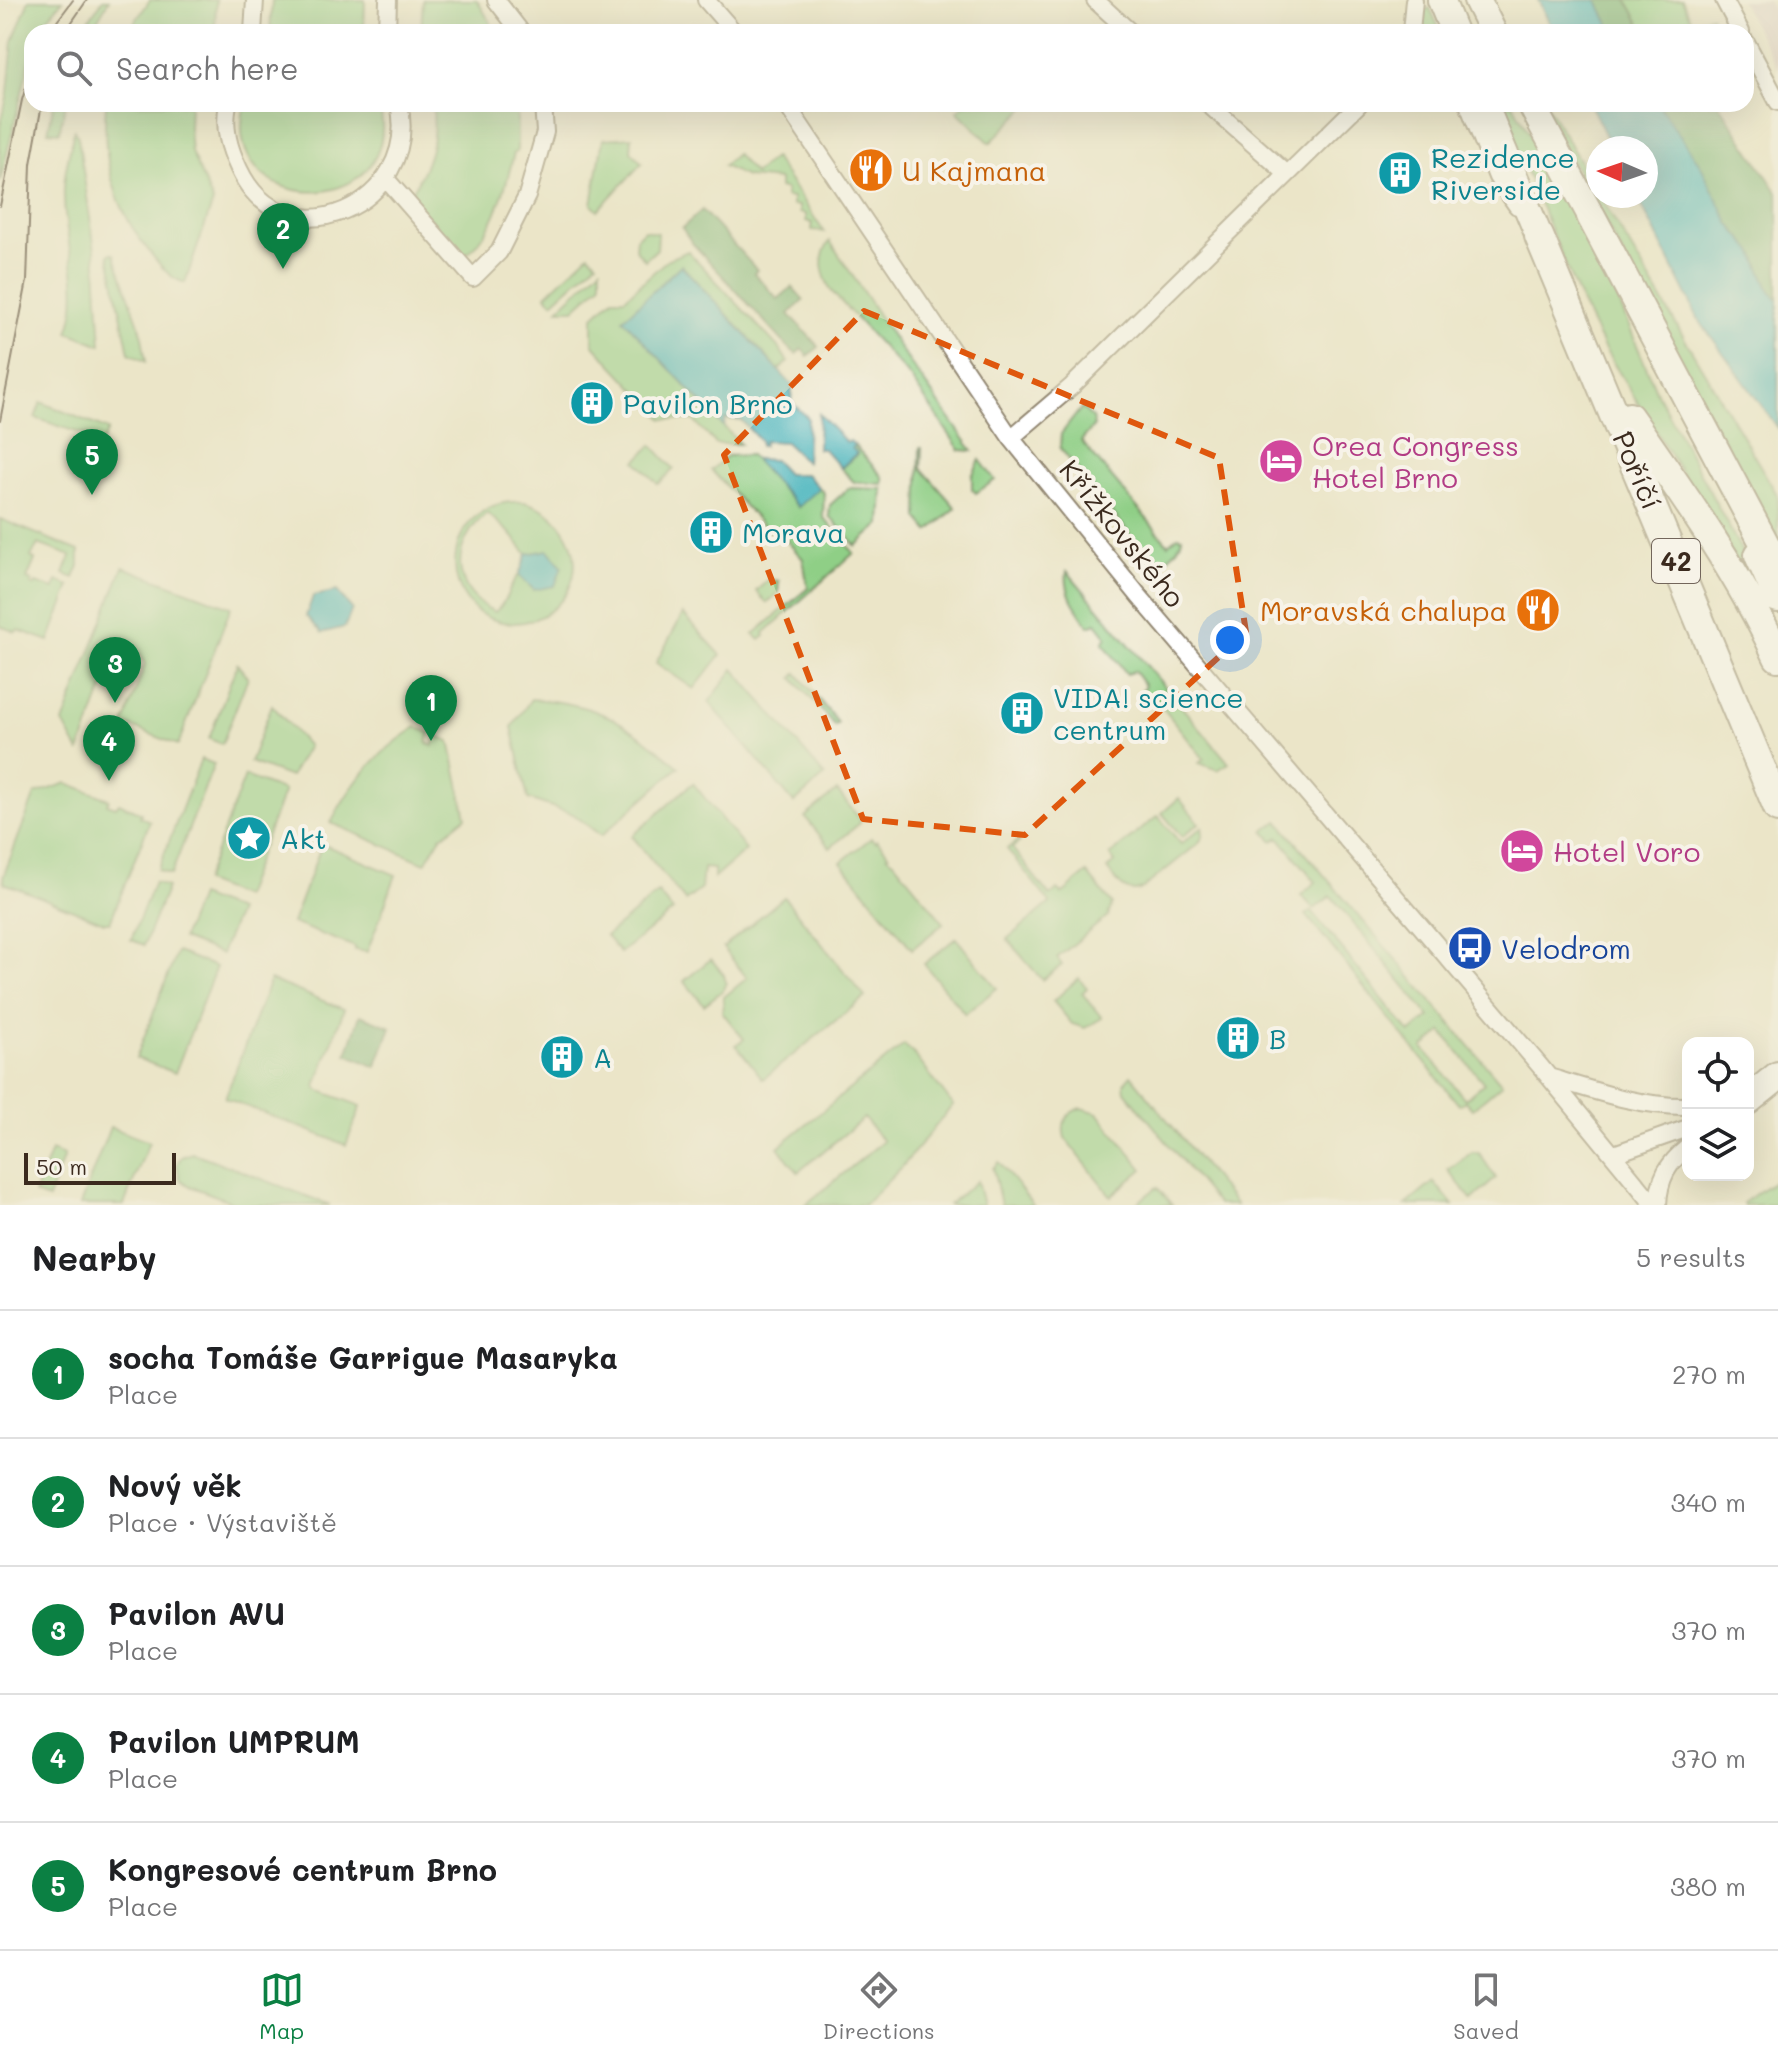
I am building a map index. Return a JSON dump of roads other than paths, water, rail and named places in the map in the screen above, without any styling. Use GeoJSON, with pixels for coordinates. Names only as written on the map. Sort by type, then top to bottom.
{"type":"FeatureCollection","features":[{"type":"Feature","properties":{"kind":"highway"},"geometry":{"type":"LineString","coordinates":[[1591,216],[1778,569]]}},
{"type":"Feature","properties":{"kind":"highway","name":"Poříčí"},"geometry":{"type":"LineString","coordinates":[[1539,236],[1778,808]]}},
{"type":"Feature","properties":{"kind":"highway","name":"42"},"geometry":{"type":"LineString","coordinates":[[1598,374],[1702,521],[1740,583],[1778,657]]}},
{"type":"Feature","properties":{"kind":"highway"},"geometry":{"type":"LineString","coordinates":[[1735,490],[1778,598]]}},
{"type":"Feature","properties":{"kind":"highway"},"geometry":{"type":"LineString","coordinates":[[1754,1095],[1778,1076]]}},
{"type":"Feature","properties":{"kind":"main road"},"geometry":{"type":"LineString","coordinates":[[1441,0],[1451,24]]}},
{"type":"Feature","properties":{"kind":"main road"},"geometry":{"type":"LineString","coordinates":[[1477,0],[1489,24]]}},
{"type":"Feature","properties":{"kind":"main road","name":"Poříčí"},"geometry":{"type":"LineString","coordinates":[[1487,112],[1539,236]]}},
{"type":"Feature","properties":{"kind":"main road"},"geometry":{"type":"LineString","coordinates":[[1535,112],[1591,216]]}},
{"type":"Feature","properties":{"kind":"street"},"geometry":{"type":"LineString","coordinates":[[254,24],[255,0]]}},
{"type":"Feature","properties":{"kind":"street"},"geometry":{"type":"LineString","coordinates":[[387,24],[388,0]]}},
{"type":"Feature","properties":{"kind":"street"},"geometry":{"type":"LineString","coordinates":[[496,0],[515,24]]}},
{"type":"Feature","properties":{"kind":"street"},"geometry":{"type":"LineString","coordinates":[[706,0],[727,24]]}},
{"type":"Feature","properties":{"kind":"street"},"geometry":{"type":"LineString","coordinates":[[1095,0],[1121,24]]}},
{"type":"Feature","properties":{"kind":"street"},"geometry":{"type":"LineString","coordinates":[[1412,24],[1414,0]]}},
{"type":"Feature","properties":{"kind":"street"},"geometry":{"type":"LineString","coordinates":[[1724,0],[1737,24]]}},
{"type":"Feature","properties":{"kind":"street"},"geometry":{"type":"LineString","coordinates":[[1754,57],[1778,102]]}},
{"type":"Feature","properties":{"kind":"street"},"geometry":{"type":"LineString","coordinates":[[228,112],[229,149],[252,194],[270,207],[311,218],[332,216],[351,209],[366,200],[386,179],[401,139],[399,112]]}},
{"type":"Feature","properties":{"kind":"street"},"geometry":{"type":"LineString","coordinates":[[386,179],[473,278],[499,252],[527,196],[545,132],[544,112]]}},
{"type":"Feature","properties":{"kind":"street","name":"Křížkovského"},"geometry":{"type":"LineString","coordinates":[[791,112],[1011,438],[1139,596],[1656,1205]]}},
{"type":"Feature","properties":{"kind":"street"},"geometry":{"type":"LineString","coordinates":[[1217,112],[1287,174]]}},
{"type":"Feature","properties":{"kind":"street"},"geometry":{"type":"LineString","coordinates":[[1011,438],[1072,386],[1351,112]]}},
{"type":"Feature","properties":{"kind":"street","name":"Poříčí"},"geometry":{"type":"LineString","coordinates":[[1471,112],[1497,177],[1539,236]]}},
{"type":"Feature","properties":{"kind":"street"},"geometry":{"type":"LineString","coordinates":[[1549,1077],[1622,1099],[1682,1106]]}},
{"type":"Feature","properties":{"kind":"street"},"geometry":{"type":"LineString","coordinates":[[1614,1154],[1682,1130]]}},
{"type":"Feature","properties":{"kind":"street"},"geometry":{"type":"LineString","coordinates":[[1656,1205],[1663,1175],[1670,1161],[1682,1152]]}},
{"type":"Feature","properties":{"kind":"water"},"geometry":{"type":"Polygon","coordinates":[[[1538,0],[1597,0],[1609,24],[1550,24],[1538,0]]]}},
{"type":"Feature","properties":{"kind":"water"},"geometry":{"type":"Polygon","coordinates":[[[1594,112],[1664,112],[1701,166],[1730,225],[1753,251],[1768,287],[1778,300],[1778,428],[1699,320],[1643,208],[1658,208],[1658,136],[1606,136],[1594,112]]]}},
{"type":"Feature","properties":{"kind":"water"},"geometry":{"type":"Polygon","coordinates":[[[681,265],[792,385],[791,402],[808,418],[806,462],[785,442],[764,441],[760,446],[760,441],[741,420],[725,419],[724,427],[623,319],[681,265]]]}},
{"type":"Feature","properties":{"kind":"water"},"geometry":{"type":"Polygon","coordinates":[[[819,414],[847,443],[850,441],[854,445],[852,448],[857,453],[841,468],[824,449],[818,449],[819,414]]]}},
{"type":"Feature","properties":{"kind":"water"},"geometry":{"type":"Polygon","coordinates":[[[754,459],[774,460],[787,474],[806,474],[819,488],[798,507],[754,459]]]}},
{"type":"Feature","properties":{"kind":"water"},"geometry":{"type":"Polygon","coordinates":[[[548,550],[562,566],[555,586],[534,590],[519,575],[527,554],[548,550]]]}},
{"type":"Feature","properties":{"kind":"water"},"geometry":{"type":"Polygon","coordinates":[[[337,591],[352,609],[345,627],[322,633],[306,616],[313,596],[337,591]]]}},
{"type":"Feature","properties":{"kind":"tram line"},"geometry":{"type":"LineString","coordinates":[[55,24],[73,0]]}},
{"type":"Feature","properties":{"kind":"tram line"},"geometry":{"type":"LineString","coordinates":[[70,24],[87,0]]}},
{"type":"Feature","properties":{"kind":"tram line"},"geometry":{"type":"LineString","coordinates":[[0,206],[24,93]]}},
{"type":"Feature","properties":{"kind":"tram line"},"geometry":{"type":"LineString","coordinates":[[0,421],[27,281],[31,164],[41,112]]}},
{"type":"Feature","properties":{"kind":"place","name":"U Kajmana"},"geometry":{"type":"Point","coordinates":[871,170]}},
{"type":"Feature","properties":{"kind":"place","name":"Rezidence Riverside"},"geometry":{"type":"Point","coordinates":[1400,173]}},
{"type":"Feature","properties":{"kind":"place","name":"Nový věk"},"geometry":{"type":"Point","coordinates":[283,269]}},
{"type":"Feature","properties":{"kind":"place","name":"Pavilon Brno"},"geometry":{"type":"Point","coordinates":[592,403]}},
{"type":"Feature","properties":{"kind":"place","name":"Orea Congress Hotel Brno"},"geometry":{"type":"Point","coordinates":[1281,461]}},
{"type":"Feature","properties":{"kind":"place","name":"Kongresové centrum Brno"},"geometry":{"type":"Point","coordinates":[92,495]}},
{"type":"Feature","properties":{"kind":"place","name":"Morava"},"geometry":{"type":"Point","coordinates":[711,532]}},
{"type":"Feature","properties":{"kind":"place","name":"Moravská chalupa"},"geometry":{"type":"Point","coordinates":[1538,610]}},
{"type":"Feature","properties":{"kind":"place","name":"Pavilon AVU"},"geometry":{"type":"Point","coordinates":[115,703]}},
{"type":"Feature","properties":{"kind":"place","name":"VIDA! science centrum"},"geometry":{"type":"Point","coordinates":[1022,713]}},
{"type":"Feature","properties":{"kind":"place","name":"socha Tomáše Garrigue Masaryka"},"geometry":{"type":"Point","coordinates":[431,741]}},
{"type":"Feature","properties":{"kind":"place","name":"Pavilon UMPRUM"},"geometry":{"type":"Point","coordinates":[109,781]}},
{"type":"Feature","properties":{"kind":"place","name":"Akt"},"geometry":{"type":"Point","coordinates":[249,838]}},
{"type":"Feature","properties":{"kind":"place","name":"Hotel Voro"},"geometry":{"type":"Point","coordinates":[1522,851]}},
{"type":"Feature","properties":{"kind":"place","name":"Velodrom"},"geometry":{"type":"Point","coordinates":[1470,948]}},
{"type":"Feature","properties":{"kind":"place","name":"B"},"geometry":{"type":"Point","coordinates":[1238,1038]}},
{"type":"Feature","properties":{"kind":"place","name":"A"},"geometry":{"type":"Point","coordinates":[562,1057]}}]}
